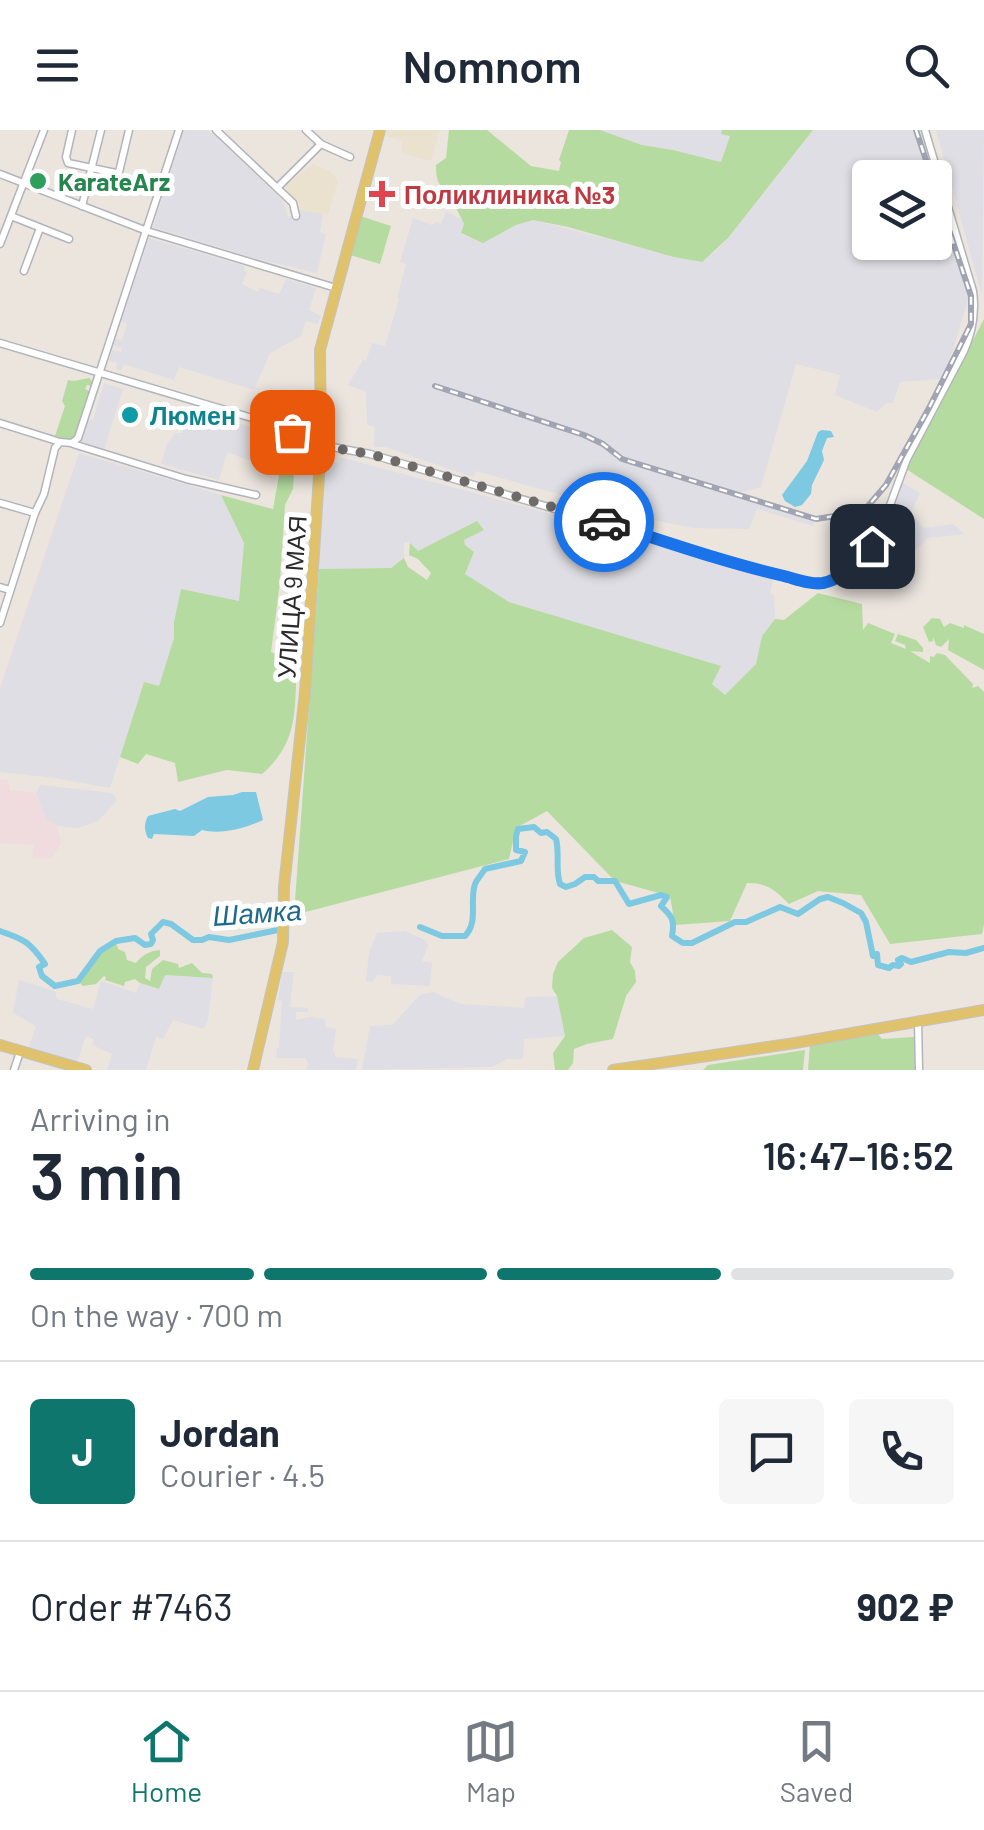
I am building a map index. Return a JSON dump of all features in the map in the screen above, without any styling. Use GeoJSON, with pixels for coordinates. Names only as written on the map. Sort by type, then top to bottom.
{"type":"FeatureCollection","features":[{"type":"Feature","properties":{"kind":"main road","name":"УЛИЦА 9 МАЯ"},"geometry":{"type":"LineString","coordinates":[[253,1070],[284,928],[284,887],[305,692],[321,445],[319,358],[380,130]]}},
{"type":"Feature","properties":{"kind":"main road"},"geometry":{"type":"LineString","coordinates":[[613,1070],[984,1010]]}},
{"type":"Feature","properties":{"kind":"main road"},"geometry":{"type":"LineString","coordinates":[[0,1045],[46,1064],[81,1069]]}},
{"type":"Feature","properties":{"kind":"street"},"geometry":{"type":"LineString","coordinates":[[0,244],[44,130]]}},
{"type":"Feature","properties":{"kind":"street"},"geometry":{"type":"LineString","coordinates":[[72,130],[66,160],[112,173],[119,172],[129,130]]}},
{"type":"Feature","properties":{"kind":"street"},"geometry":{"type":"LineString","coordinates":[[82,206],[101,130]]}},
{"type":"Feature","properties":{"kind":"street"},"geometry":{"type":"LineString","coordinates":[[72,443],[78,438],[179,130]]}},
{"type":"Feature","properties":{"kind":"street"},"geometry":{"type":"LineString","coordinates":[[216,130],[292,203],[296,216]]}},
{"type":"Feature","properties":{"kind":"street"},"geometry":{"type":"LineString","coordinates":[[224,137],[230,130]]}},
{"type":"Feature","properties":{"kind":"street"},"geometry":{"type":"LineString","coordinates":[[306,130],[321,144],[350,157]]}},
{"type":"Feature","properties":{"kind":"street"},"geometry":{"type":"LineString","coordinates":[[0,343],[262,421],[321,445],[370,454],[778,575],[822,583],[864,557],[879,535],[908,460],[969,339],[974,314],[972,291],[925,130]]}},
{"type":"Feature","properties":{"kind":"street"},"geometry":{"type":"LineString","coordinates":[[278,188],[321,144]]}},
{"type":"Feature","properties":{"kind":"street"},"geometry":{"type":"LineString","coordinates":[[0,174],[147,231],[338,288]]}},
{"type":"Feature","properties":{"kind":"street"},"geometry":{"type":"LineString","coordinates":[[10,216],[69,239]]}},
{"type":"Feature","properties":{"kind":"street"},"geometry":{"type":"LineString","coordinates":[[24,271],[40,228]]}},
{"type":"Feature","properties":{"kind":"street"},"geometry":{"type":"LineString","coordinates":[[0,423],[186,479],[256,495]]}},
{"type":"Feature","properties":{"kind":"street"},"geometry":{"type":"LineString","coordinates":[[0,623],[60,442]]}},
{"type":"Feature","properties":{"kind":"street"},"geometry":{"type":"LineString","coordinates":[[0,503],[35,514]]}},
{"type":"Feature","properties":{"kind":"street"},"geometry":{"type":"LineString","coordinates":[[0,587],[10,590]]}},
{"type":"Feature","properties":{"kind":"street"},"geometry":{"type":"LineString","coordinates":[[918,1021],[920,1070]]}},
{"type":"Feature","properties":{"kind":"street"},"geometry":{"type":"LineString","coordinates":[[14,1070],[20,1051]]}},
{"type":"Feature","properties":{"kind":"shaded area"},"geometry":{"type":"Polygon","coordinates":[[[184,130],[207,130],[215,135],[284,202],[288,218],[298,210],[323,214],[320,232],[326,234],[317,273],[153,227],[184,130]]]}},
{"type":"Feature","properties":{"kind":"shaded area"},"geometry":{"type":"Polygon","coordinates":[[[387,130],[440,130],[431,161],[401,153],[403,141],[385,136],[387,130]]]}},
{"type":"Feature","properties":{"kind":"shaded area"},"geometry":{"type":"Polygon","coordinates":[[[600,130],[722,130],[722,134],[730,135],[722,162],[642,145],[600,130]]]}},
{"type":"Feature","properties":{"kind":"shaded area"},"geometry":{"type":"Polygon","coordinates":[[[813,130],[915,130],[925,160],[852,160],[852,260],[952,260],[952,245],[969,297],[941,379],[900,382],[893,403],[886,403],[877,412],[835,395],[840,375],[796,364],[761,487],[739,493],[815,518],[813,526],[757,509],[749,529],[693,528],[643,518],[476,471],[473,477],[385,447],[374,447],[375,427],[367,425],[366,392],[348,385],[366,361],[372,343],[385,346],[399,299],[406,264],[400,262],[413,218],[441,224],[446,211],[461,219],[461,234],[483,242],[533,220],[698,262],[728,238],[813,130]]]}},
{"type":"Feature","properties":{"kind":"shaded area"},"geometry":{"type":"Polygon","coordinates":[[[936,130],[984,130],[982,295],[952,187],[952,160],[944,160],[936,130]]]}},
{"type":"Feature","properties":{"kind":"shaded area"},"geometry":{"type":"Polygon","coordinates":[[[313,164],[331,172],[338,181],[328,215],[298,210],[286,192],[286,185],[313,164]]]}},
{"type":"Feature","properties":{"kind":"shaded area"},"geometry":{"type":"Polygon","coordinates":[[[149,238],[244,266],[247,273],[242,284],[258,292],[260,288],[279,294],[286,279],[316,288],[309,310],[321,316],[318,324],[306,321],[301,336],[270,353],[254,390],[179,367],[174,380],[123,364],[121,371],[116,369],[117,363],[109,361],[112,350],[121,352],[122,348],[113,345],[115,339],[122,340],[127,324],[121,321],[149,238]]]}},
{"type":"Feature","properties":{"kind":"shaded area"},"geometry":{"type":"Polygon","coordinates":[[[104,383],[123,389],[104,450],[81,441],[88,419],[93,420],[104,383]]]}},
{"type":"Feature","properties":{"kind":"shaded area"},"geometry":{"type":"Polygon","coordinates":[[[190,409],[293,438],[294,472],[227,452],[219,480],[161,464],[167,444],[175,433],[182,433],[190,409]]]}},
{"type":"Feature","properties":{"kind":"shaded area"},"geometry":{"type":"Polygon","coordinates":[[[79,453],[221,495],[244,543],[239,602],[174,622],[174,638],[159,686],[144,682],[110,788],[0,772],[0,688],[79,453]]]}},
{"type":"Feature","properties":{"kind":"shaded area"},"geometry":{"type":"Polygon","coordinates":[[[340,457],[593,525],[773,579],[770,593],[774,595],[775,619],[762,636],[756,664],[725,695],[712,684],[720,666],[509,602],[464,574],[474,552],[464,540],[483,530],[417,551],[404,542],[404,558],[391,568],[319,569],[324,460],[339,463],[340,457]]]}},
{"type":"Feature","properties":{"kind":"shaded area"},"geometry":{"type":"Polygon","coordinates":[[[901,482],[920,493],[911,512],[923,528],[953,524],[964,534],[928,538],[907,554],[882,543],[901,482]]]}},
{"type":"Feature","properties":{"kind":"shaded area"},"geometry":{"type":"Polygon","coordinates":[[[0,779],[8,780],[10,790],[36,793],[46,819],[57,826],[61,844],[52,857],[32,858],[34,845],[0,843],[0,779]]]}},
{"type":"Feature","properties":{"kind":"shaded area"},"geometry":{"type":"Polygon","coordinates":[[[40,785],[112,793],[117,800],[98,821],[78,828],[57,826],[46,819],[36,793],[40,785]]]}},
{"type":"Feature","properties":{"kind":"shaded area"},"geometry":{"type":"Polygon","coordinates":[[[405,931],[425,940],[428,946],[422,961],[432,963],[430,984],[391,984],[391,976],[378,975],[372,982],[366,981],[369,953],[377,933],[405,931]]]}},
{"type":"Feature","properties":{"kind":"shaded area"},"geometry":{"type":"Polygon","coordinates":[[[282,972],[294,972],[290,1007],[308,1008],[308,1012],[296,1012],[296,1020],[325,1019],[326,1027],[336,1029],[335,1057],[358,1059],[356,1070],[306,1070],[305,1058],[276,1058],[282,972]]]}},
{"type":"Feature","properties":{"kind":"shaded area"},"geometry":{"type":"Polygon","coordinates":[[[165,975],[213,978],[208,1020],[204,1029],[173,1020],[163,1039],[156,1037],[146,1070],[107,1070],[112,1054],[92,1045],[94,1039],[86,1036],[77,1062],[28,1049],[36,1026],[13,1013],[19,980],[55,991],[57,999],[93,1009],[101,981],[136,993],[140,983],[159,989],[165,975]]]}},
{"type":"Feature","properties":{"kind":"shaded area"},"geometry":{"type":"Polygon","coordinates":[[[433,992],[461,1004],[524,1008],[525,997],[557,996],[565,1036],[524,1039],[523,1059],[507,1059],[492,1067],[362,1070],[370,1026],[392,1025],[420,995],[433,992]]]}},
{"type":"Feature","properties":{"kind":"green space"},"geometry":{"type":"Polygon","coordinates":[[[449,130],[487,130],[531,166],[559,171],[569,130],[600,130],[642,145],[721,162],[730,136],[721,134],[722,130],[813,130],[728,238],[702,262],[533,220],[483,243],[461,233],[464,224],[454,195],[439,184],[437,176],[436,165],[446,158],[449,130]]]}},
{"type":"Feature","properties":{"kind":"green space"},"geometry":{"type":"Polygon","coordinates":[[[360,216],[391,226],[380,264],[350,255],[360,216]]]}},
{"type":"Feature","properties":{"kind":"green space"},"geometry":{"type":"Polygon","coordinates":[[[984,319],[984,519],[906,469],[984,319]]]}},
{"type":"Feature","properties":{"kind":"green space"},"geometry":{"type":"Polygon","coordinates":[[[89,378],[93,382],[85,389],[89,391],[88,397],[74,439],[55,436],[68,380],[89,378]]]}},
{"type":"Feature","properties":{"kind":"green space"},"geometry":{"type":"Polygon","coordinates":[[[280,470],[294,472],[293,489],[285,505],[271,652],[297,663],[293,723],[283,749],[262,774],[227,770],[178,782],[175,763],[146,754],[138,764],[120,757],[144,682],[159,686],[174,638],[181,589],[239,601],[244,543],[221,495],[273,509],[280,470]]]}},
{"type":"Feature","properties":{"kind":"green space"},"geometry":{"type":"Polygon","coordinates":[[[477,521],[484,530],[464,540],[474,552],[465,574],[509,602],[721,666],[712,684],[725,695],[756,664],[762,636],[775,619],[784,620],[818,593],[862,604],[863,630],[868,623],[895,634],[891,643],[906,649],[895,641],[898,634],[916,640],[923,652],[910,651],[930,663],[930,656],[945,655],[973,684],[972,688],[978,686],[984,692],[982,934],[890,944],[861,895],[818,891],[789,904],[770,888],[747,883],[730,921],[675,925],[670,896],[615,881],[547,811],[516,828],[509,859],[294,915],[319,569],[391,568],[404,558],[408,567],[427,580],[431,573],[409,555],[410,543],[418,551],[477,521]]]}},
{"type":"Feature","properties":{"kind":"green space"},"geometry":{"type":"Polygon","coordinates":[[[932,618],[940,619],[944,627],[950,623],[964,625],[984,634],[984,670],[948,650],[949,639],[941,647],[933,637],[929,642],[923,627],[932,618]]]}},
{"type":"Feature","properties":{"kind":"green space"},"geometry":{"type":"Polygon","coordinates":[[[612,930],[632,947],[630,962],[636,982],[626,996],[613,1039],[574,1049],[568,1070],[555,1070],[553,1053],[565,1036],[552,988],[553,974],[558,962],[584,938],[612,930]]]}},
{"type":"Feature","properties":{"kind":"green space"},"geometry":{"type":"Polygon","coordinates":[[[116,941],[127,960],[136,963],[146,954],[160,950],[160,956],[146,967],[145,978],[150,981],[152,969],[163,960],[178,964],[179,968],[192,963],[213,978],[165,975],[159,989],[135,979],[124,986],[105,980],[104,976],[96,984],[83,986],[78,981],[96,956],[116,941]]]}},
{"type":"Feature","properties":{"kind":"green space"},"geometry":{"type":"Polygon","coordinates":[[[877,1033],[882,1039],[914,1037],[915,1070],[808,1070],[810,1044],[877,1033]]]}},
{"type":"Feature","properties":{"kind":"green space"},"geometry":{"type":"Polygon","coordinates":[[[805,1050],[803,1070],[703,1070],[708,1065],[805,1050]]]}},
{"type":"Feature","properties":{"kind":"water"},"geometry":{"type":"Polygon","coordinates":[[[822,430],[831,431],[834,437],[827,438],[822,451],[824,460],[811,494],[795,507],[782,495],[807,461],[822,430]]]}},
{"type":"Feature","properties":{"kind":"water"},"geometry":{"type":"Polygon","coordinates":[[[256,792],[263,820],[233,830],[202,830],[194,836],[154,834],[152,839],[148,838],[148,816],[180,811],[208,797],[256,792]]]}},
{"type":"Feature","properties":{"kind":"waterway","name":"Шамка"},"geometry":{"type":"LineString","coordinates":[[420,927],[442,936],[465,936],[472,924],[477,880],[485,869],[521,861],[525,852],[516,850],[518,829],[534,827],[556,839],[560,884],[566,887],[585,877],[615,881],[629,904],[661,895],[667,897],[661,906],[672,919],[672,936],[683,943],[692,943],[735,922],[746,922],[780,907],[798,914],[828,897],[861,913],[878,965],[889,968],[899,966],[898,960],[902,958],[911,962],[984,948]]}},
{"type":"Feature","properties":{"kind":"waterway","name":"Шамка"},"geometry":{"type":"LineString","coordinates":[[0,931],[30,946],[45,964],[39,967],[42,976],[55,986],[78,981],[100,951],[116,941],[135,938],[145,945],[151,944],[151,934],[163,922],[193,940],[229,940],[283,929]]}},
{"type":"Feature","properties":{"kind":"railway"},"geometry":{"type":"LineString","coordinates":[[916,130],[926,160]]}},
{"type":"Feature","properties":{"kind":"railway"},"geometry":{"type":"LineString","coordinates":[[435,386],[584,435],[622,459],[816,519],[848,514],[868,506],[886,485],[971,324],[971,296],[952,239]]}},
{"type":"Feature","properties":{"kind":"way so far"},"geometry":{"type":"LineString","coordinates":[[292,432],[321,445],[370,454],[604,522]]}},
{"type":"Feature","properties":{"kind":"place","name":"KarateArz"},"geometry":{"type":"Point","coordinates":[38,181]}},
{"type":"Feature","properties":{"kind":"place","name":"Поликлиника №3"},"geometry":{"type":"Point","coordinates":[382,194]}},
{"type":"Feature","properties":{"kind":"place","name":"Люмен"},"geometry":{"type":"Point","coordinates":[130,415]}},
{"type":"Feature","properties":{"kind":"route"},"geometry":{"type":"LineString","coordinates":[[604,522],[812,583],[822,583],[852,568],[872,546]]}}]}
